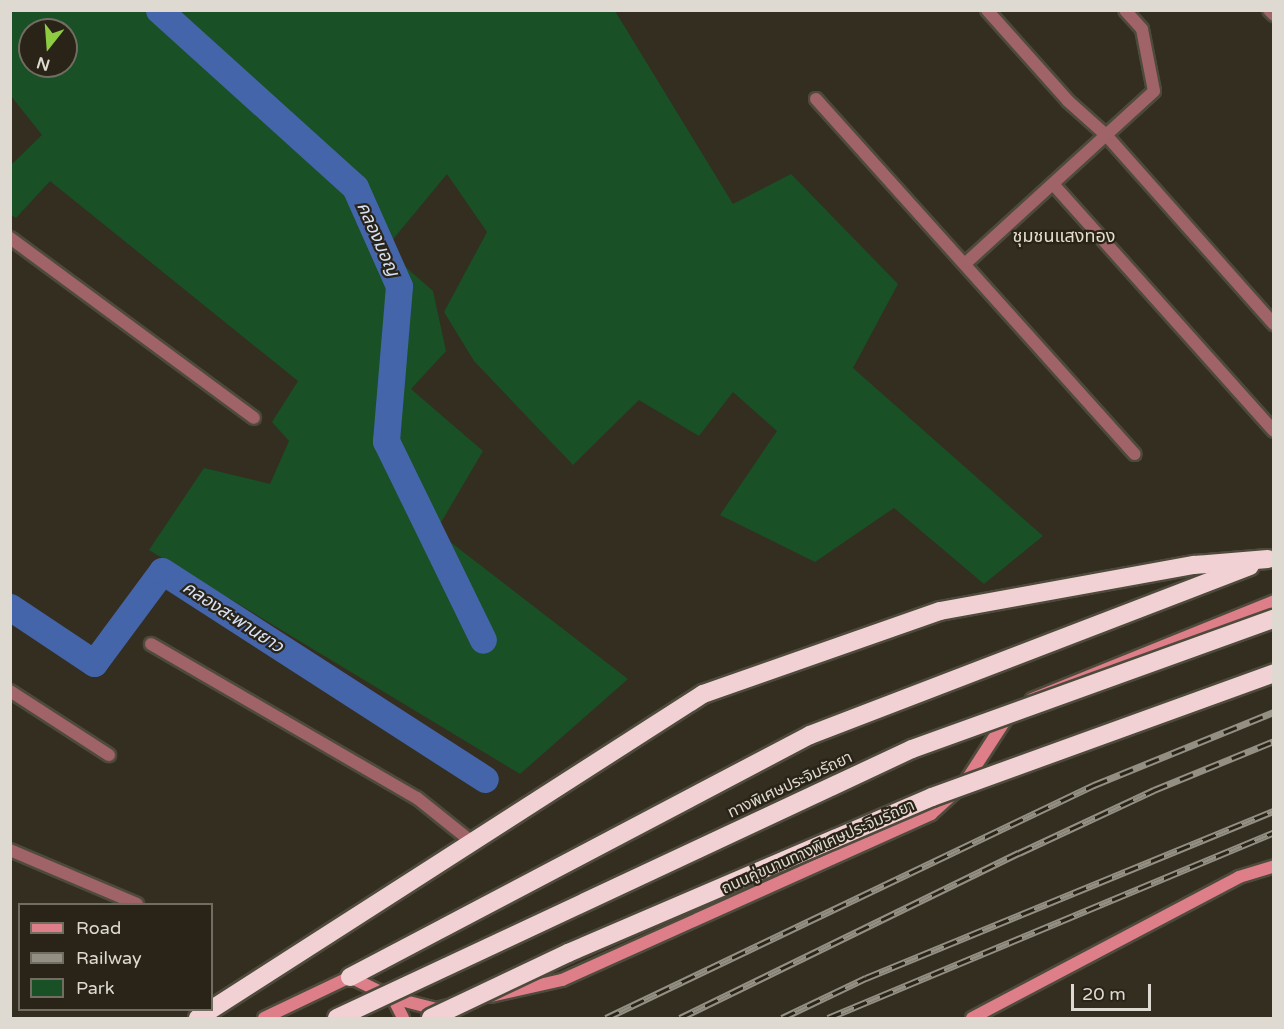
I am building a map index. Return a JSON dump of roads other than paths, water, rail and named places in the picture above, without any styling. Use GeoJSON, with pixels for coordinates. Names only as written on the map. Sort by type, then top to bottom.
{"type":"FeatureCollection","features":[{"type":"Feature","properties":{"kind":"highway"},"geometry":{"type":"LineString","coordinates":[[213,1008],[703,694],[940,610],[1194,565],[1271,557]]}},
{"type":"Feature","properties":{"kind":"highway"},"geometry":{"type":"LineString","coordinates":[[350,977],[810,735],[1271,557]]}},
{"type":"Feature","properties":{"kind":"highway","name":"ทางพิเศษประจิมรัถยา"},"geometry":{"type":"LineString","coordinates":[[337,1018],[912,749],[1274,619]]}},
{"type":"Feature","properties":{"kind":"highway"},"geometry":{"type":"LineString","coordinates":[[431,1018],[568,952],[932,797],[1274,673]]}},
{"type":"Feature","properties":{"kind":"main road","name":"ถนนคู่ขนานทางพิเศษประจิมรัถยา"},"geometry":{"type":"LineString","coordinates":[[350,977],[393,998],[436,1009],[562,980],[931,814],[964,784],[1011,712],[1047,690],[1274,601]]}},
{"type":"Feature","properties":{"kind":"main road"},"geometry":{"type":"LineString","coordinates":[[972,1018],[1239,877],[1274,867]]}},
{"type":"Feature","properties":{"kind":"main road"},"geometry":{"type":"LineString","coordinates":[[264,1018],[350,977]]}},
{"type":"Feature","properties":{"kind":"main road"},"geometry":{"type":"LineString","coordinates":[[393,998],[403,1018]]}},
{"type":"Feature","properties":{"kind":"street"},"geometry":{"type":"LineString","coordinates":[[987,10],[1068,101],[1106,135],[1274,324]]}},
{"type":"Feature","properties":{"kind":"street"},"geometry":{"type":"LineString","coordinates":[[967,262],[1154,91],[1142,29],[1125,10]]}},
{"type":"Feature","properties":{"kind":"street"},"geometry":{"type":"LineString","coordinates":[[1269,10],[1274,15]]}},
{"type":"Feature","properties":{"kind":"street"},"geometry":{"type":"LineString","coordinates":[[816,99],[967,262],[1135,454]]}},
{"type":"Feature","properties":{"kind":"street"},"geometry":{"type":"LineString","coordinates":[[1053,184],[1274,431]]}},
{"type":"Feature","properties":{"kind":"street"},"geometry":{"type":"LineString","coordinates":[[10,238],[254,418]]}},
{"type":"Feature","properties":{"kind":"street"},"geometry":{"type":"LineString","coordinates":[[151,644],[417,798],[472,842]]}},
{"type":"Feature","properties":{"kind":"street"},"geometry":{"type":"LineString","coordinates":[[10,691],[109,755]]}},
{"type":"Feature","properties":{"kind":"street"},"geometry":{"type":"LineString","coordinates":[[10,850],[135,903]]}},
{"type":"Feature","properties":{"kind":"waterway","name":"คลองมอญ"},"geometry":{"type":"LineString","coordinates":[[159,10],[355,187],[399,286],[386,441],[483,640]]}},
{"type":"Feature","properties":{"kind":"waterway","name":"คลองสะพานยาว"},"geometry":{"type":"LineString","coordinates":[[10,607],[94,663],[162,571],[485,779]]}},
{"type":"Feature","properties":{"kind":"railway"},"geometry":{"type":"LineString","coordinates":[[606,1018],[1094,785],[1274,712]]}},
{"type":"Feature","properties":{"kind":"railway"},"geometry":{"type":"LineString","coordinates":[[680,1018],[1154,790],[1274,741]]}},
{"type":"Feature","properties":{"kind":"railway"},"geometry":{"type":"LineString","coordinates":[[782,1018],[866,978],[1274,811]]}},
{"type":"Feature","properties":{"kind":"railway"},"geometry":{"type":"LineString","coordinates":[[828,1018],[1274,832]]}},
{"type":"Feature","properties":{"kind":"district","name":"ชุมชนแสงทอง"},"geometry":{"type":"Point","coordinates":[1064,236]}}]}
